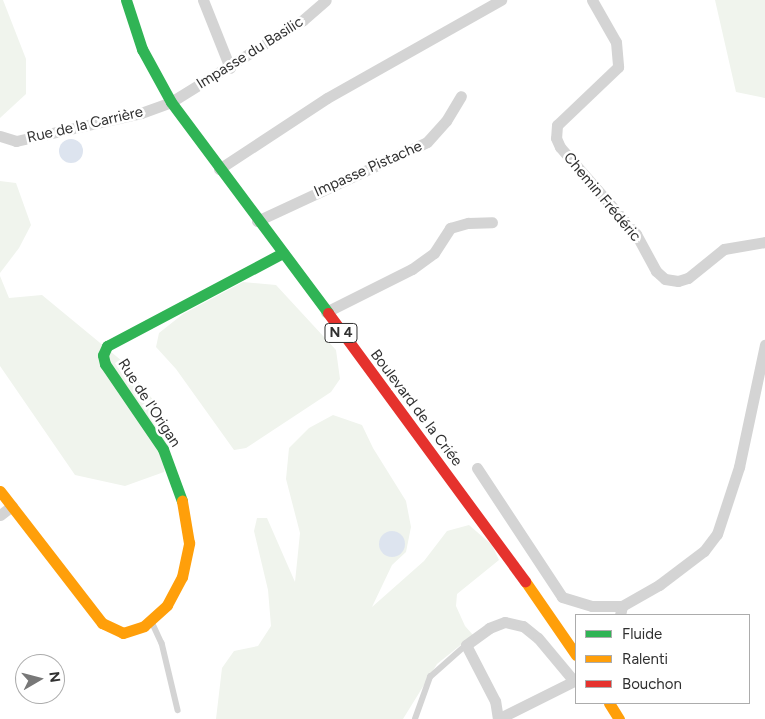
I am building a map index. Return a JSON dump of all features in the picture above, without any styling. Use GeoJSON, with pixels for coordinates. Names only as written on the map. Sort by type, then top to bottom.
{"type":"FeatureCollection","features":[{"type":"Feature","properties":{"kind":"main road","name":"Boulevard de la Criée"},"geometry":{"type":"LineString","coordinates":[[126,0],[142,49],[171,102],[257,222],[283,253],[495,538],[575,654]]}},
{"type":"Feature","properties":{"kind":"main road","name":"Rue de l'Origan"},"geometry":{"type":"LineString","coordinates":[[0,491],[102,623],[123,633],[131,632],[151,620],[167,604],[182,577],[189,543],[187,520],[176,478],[163,450],[105,364],[103,355],[107,346],[283,253]]}},
{"type":"Feature","properties":{"kind":"main road"},"geometry":{"type":"LineString","coordinates":[[610,704],[620,719]]}},
{"type":"Feature","properties":{"kind":"street"},"geometry":{"type":"LineString","coordinates":[[203,0],[230,68]]}},
{"type":"Feature","properties":{"kind":"street","name":"Impasse du Basilic"},"geometry":{"type":"LineString","coordinates":[[171,102],[230,68],[303,20],[326,0]]}},
{"type":"Feature","properties":{"kind":"street"},"geometry":{"type":"LineString","coordinates":[[219,169],[327,98],[501,0]]}},
{"type":"Feature","properties":{"kind":"street","name":"Chemin Frédéric"},"geometry":{"type":"LineString","coordinates":[[592,0],[616,42],[618,67],[558,125],[556,138],[560,147],[636,234],[656,271],[665,279],[678,281],[688,278],[724,249],[765,242]]}},
{"type":"Feature","properties":{"kind":"street","name":"Impasse Pistache"},"geometry":{"type":"LineString","coordinates":[[257,222],[428,142],[446,121],[461,96]]}},
{"type":"Feature","properties":{"kind":"street","name":"Rue de la Carrière"},"geometry":{"type":"LineString","coordinates":[[0,136],[16,141],[141,113],[171,102]]}},
{"type":"Feature","properties":{"kind":"street"},"geometry":{"type":"LineString","coordinates":[[326,312],[412,269],[434,253],[450,228],[468,222],[492,222]]}},
{"type":"Feature","properties":{"kind":"street"},"geometry":{"type":"LineString","coordinates":[[476,468],[562,597],[592,606],[621,610],[660,586],[704,552],[716,534],[739,467],[765,345]]}},
{"type":"Feature","properties":{"kind":"street"},"geometry":{"type":"LineString","coordinates":[[0,515],[12,506]]}},
{"type":"Feature","properties":{"kind":"street"},"geometry":{"type":"LineString","coordinates":[[495,538],[514,527]]}},
{"type":"Feature","properties":{"kind":"street"},"geometry":{"type":"LineString","coordinates":[[514,622],[538,638],[575,680],[498,719],[495,701],[466,645],[489,628],[514,622]]}},
{"type":"Feature","properties":{"kind":"lane"},"geometry":{"type":"LineString","coordinates":[[151,620],[162,643],[178,710]]}},
{"type":"Feature","properties":{"kind":"lane"},"geometry":{"type":"LineString","coordinates":[[415,719],[430,677],[466,645]]}},
{"type":"Feature","properties":{"kind":"shaded area"},"geometry":{"type":"Polygon","coordinates":[[[0,0],[3,0],[26,59],[26,94],[0,118],[0,0]]]}},
{"type":"Feature","properties":{"kind":"shaded area"},"geometry":{"type":"Polygon","coordinates":[[[715,0],[765,0],[765,98],[736,92],[715,0]]]}},
{"type":"Feature","properties":{"kind":"shaded area"},"geometry":{"type":"Polygon","coordinates":[[[71,139],[80,142],[83,151],[80,160],[71,163],[62,160],[59,151],[62,142],[71,139]]]}},
{"type":"Feature","properties":{"kind":"shaded area"},"geometry":{"type":"Polygon","coordinates":[[[0,181],[16,183],[31,225],[19,248],[0,273],[0,181]]]}},
{"type":"Feature","properties":{"kind":"shaded area"},"geometry":{"type":"Polygon","coordinates":[[[0,276],[9,298],[42,295],[122,361],[154,401],[171,436],[164,472],[125,486],[75,475],[0,366],[0,276]]]}},
{"type":"Feature","properties":{"kind":"shaded area"},"geometry":{"type":"Polygon","coordinates":[[[243,282],[276,285],[336,350],[340,379],[331,392],[246,448],[234,450],[176,369],[156,347],[159,333],[183,314],[243,282]]]}},
{"type":"Feature","properties":{"kind":"shaded area"},"geometry":{"type":"Polygon","coordinates":[[[333,415],[362,425],[373,448],[406,501],[411,527],[406,552],[392,565],[372,607],[424,561],[447,531],[469,525],[492,545],[499,560],[457,594],[456,606],[465,626],[473,635],[437,664],[403,719],[216,719],[222,668],[234,651],[258,646],[271,626],[268,590],[254,531],[257,518],[267,518],[295,582],[300,533],[286,479],[289,448],[309,428],[333,415]]]}},
{"type":"Feature","properties":{"kind":"shaded area"},"geometry":{"type":"Polygon","coordinates":[[[392,531],[401,535],[405,544],[401,553],[392,557],[383,553],[379,544],[383,535],[392,531]]]}},
{"type":"Feature","properties":{"kind":"traffic: fast"},"geometry":{"type":"LineString","coordinates":[[126,0],[142,49],[171,102],[328,313]]}},
{"type":"Feature","properties":{"kind":"traffic: fast"},"geometry":{"type":"LineString","coordinates":[[182,501],[163,449],[105,364],[103,355],[107,346],[283,253]]}},
{"type":"Feature","properties":{"kind":"traffic: slow"},"geometry":{"type":"LineString","coordinates":[[0,491],[102,623],[123,633],[144,626],[167,605],[182,577],[189,543],[182,501]]}},
{"type":"Feature","properties":{"kind":"traffic: slow"},"geometry":{"type":"LineString","coordinates":[[525,581],[575,654]]}},
{"type":"Feature","properties":{"kind":"traffic: slow"},"geometry":{"type":"LineString","coordinates":[[610,704],[619,719]]}},
{"type":"Feature","properties":{"kind":"traffic: jam"},"geometry":{"type":"LineString","coordinates":[[328,313],[525,581]]}}]}
